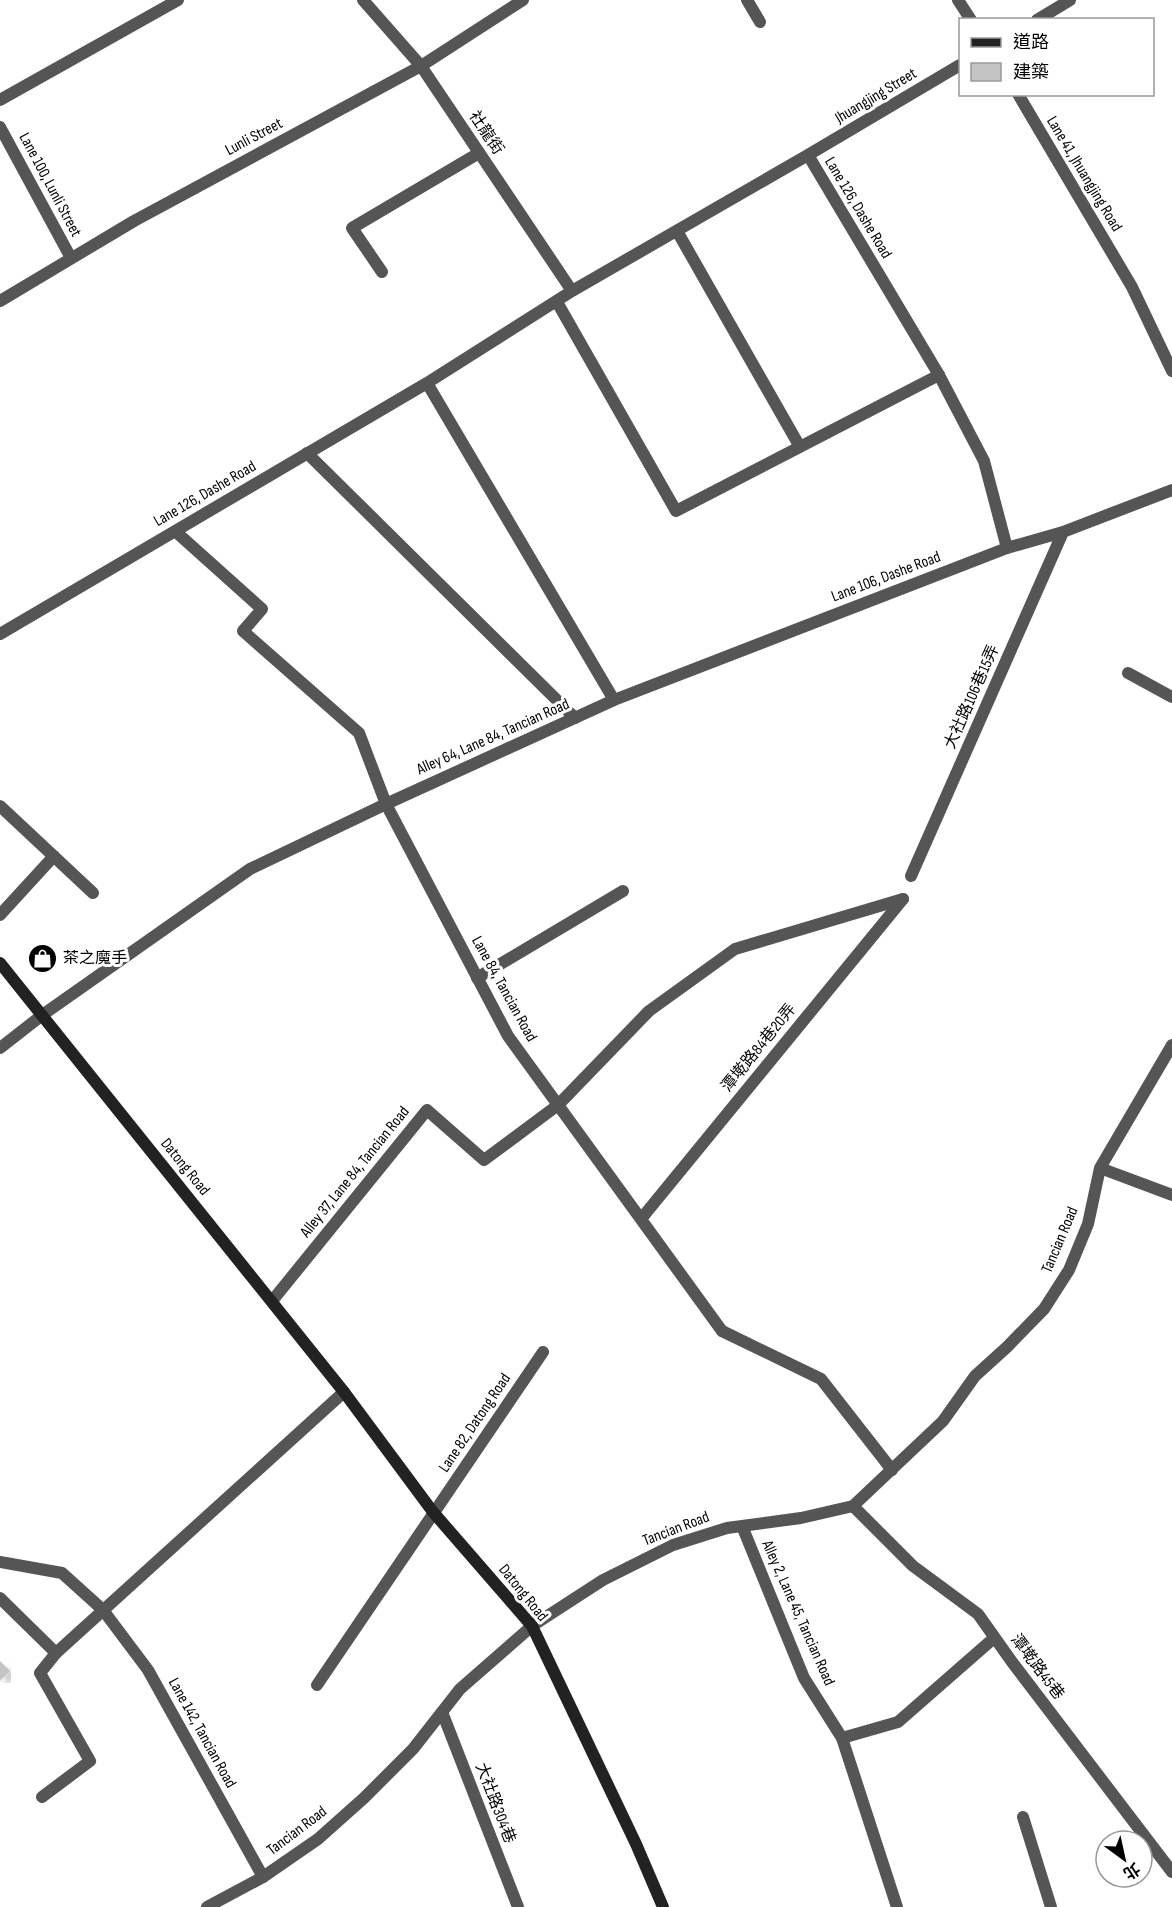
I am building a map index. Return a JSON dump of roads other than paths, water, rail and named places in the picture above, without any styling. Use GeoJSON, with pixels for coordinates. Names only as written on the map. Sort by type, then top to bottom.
{"type":"FeatureCollection","features":[{"type":"Feature","properties":{"kind":"street"},"geometry":{"type":"LineString","coordinates":[[0,100],[178,0]]}},
{"type":"Feature","properties":{"kind":"street","name":"社龍街"},"geometry":{"type":"LineString","coordinates":[[363,0],[420,66],[572,291]]}},
{"type":"Feature","properties":{"kind":"street","name":"Lunli Street"},"geometry":{"type":"LineString","coordinates":[[0,301],[134,221],[420,66],[523,0]]}},
{"type":"Feature","properties":{"kind":"street"},"geometry":{"type":"LineString","coordinates":[[747,0],[760,22]]}},
{"type":"Feature","properties":{"kind":"street"},"geometry":{"type":"LineString","coordinates":[[958,0],[970,18]]}},
{"type":"Feature","properties":{"kind":"street"},"geometry":{"type":"LineString","coordinates":[[1040,18],[1070,0]]}},
{"type":"Feature","properties":{"kind":"street","name":"Jhuangjing Street"},"geometry":{"type":"LineString","coordinates":[[808,155],[959,66]]}},
{"type":"Feature","properties":{"kind":"street","name":"Lane 41, Jhuangjing Road"},"geometry":{"type":"LineString","coordinates":[[1019,96],[1132,287],[1172,370]]}},
{"type":"Feature","properties":{"kind":"street","name":"Lane 100, Lunli Street"},"geometry":{"type":"LineString","coordinates":[[0,127],[71,258]]}},
{"type":"Feature","properties":{"kind":"street"},"geometry":{"type":"LineString","coordinates":[[382,272],[352,228],[479,153]]}},
{"type":"Feature","properties":{"kind":"street","name":"Lane 126, Dashe Road"},"geometry":{"type":"LineString","coordinates":[[0,634],[427,383],[572,291],[808,155],[939,375],[984,461],[1007,548]]}},
{"type":"Feature","properties":{"kind":"street"},"geometry":{"type":"LineString","coordinates":[[677,231],[800,447]]}},
{"type":"Feature","properties":{"kind":"street"},"geometry":{"type":"LineString","coordinates":[[557,302],[676,511],[939,375]]}},
{"type":"Feature","properties":{"kind":"street"},"geometry":{"type":"LineString","coordinates":[[427,383],[614,700]]}},
{"type":"Feature","properties":{"kind":"street"},"geometry":{"type":"LineString","coordinates":[[307,453],[575,718]]}},
{"type":"Feature","properties":{"kind":"street","name":"Lane 106, Dashe Road"},"geometry":{"type":"LineString","coordinates":[[614,700],[1007,548],[1063,532],[1172,490]]}},
{"type":"Feature","properties":{"kind":"street","name":"Lane 84, Tancian Road"},"geometry":{"type":"LineString","coordinates":[[175,531],[262,609],[243,631],[359,733],[386,804],[508,1036],[722,1331],[821,1379],[892,1470]]}},
{"type":"Feature","properties":{"kind":"street","name":"大社路106巷15弄"},"geometry":{"type":"LineString","coordinates":[[911,876],[1063,532]]}},
{"type":"Feature","properties":{"kind":"street"},"geometry":{"type":"LineString","coordinates":[[1128,673],[1172,697]]}},
{"type":"Feature","properties":{"kind":"street","name":"Alley 64, Lane 84, Tancian Road"},"geometry":{"type":"LineString","coordinates":[[41,1016],[250,869],[614,700]]}},
{"type":"Feature","properties":{"kind":"street"},"geometry":{"type":"LineString","coordinates":[[0,806],[93,893]]}},
{"type":"Feature","properties":{"kind":"street"},"geometry":{"type":"LineString","coordinates":[[0,915],[54,856]]}},
{"type":"Feature","properties":{"kind":"street"},"geometry":{"type":"LineString","coordinates":[[477,978],[623,891]]}},
{"type":"Feature","properties":{"kind":"street","name":"潭墘路84巷20弄"},"geometry":{"type":"LineString","coordinates":[[558,1105],[649,1011],[735,949],[903,899],[641,1219]]}},
{"type":"Feature","properties":{"kind":"street","name":"Datong Road"},"geometry":{"type":"LineString","coordinates":[[0,963],[344,1392],[433,1512],[532,1626],[636,1844],[663,1907]]}},
{"type":"Feature","properties":{"kind":"street"},"geometry":{"type":"LineString","coordinates":[[0,1048],[41,1016]]}},
{"type":"Feature","properties":{"kind":"street","name":"Tancian Road"},"geometry":{"type":"LineString","coordinates":[[207,1907],[263,1877],[318,1839],[364,1798],[413,1749],[460,1689],[532,1626],[603,1580],[673,1545],[727,1527],[801,1518],[853,1506],[943,1421],[975,1376],[1044,1309],[1069,1270],[1088,1224],[1100,1168],[1172,1045]]}},
{"type":"Feature","properties":{"kind":"street","name":"Alley 37, Lane 84, Tancian Road"},"geometry":{"type":"LineString","coordinates":[[272,1301],[427,1110],[484,1160],[558,1105]]}},
{"type":"Feature","properties":{"kind":"street"},"geometry":{"type":"LineString","coordinates":[[1100,1168],[1172,1195]]}},
{"type":"Feature","properties":{"kind":"street","name":"Lane 82, Datong Road"},"geometry":{"type":"LineString","coordinates":[[317,1685],[543,1352]]}},
{"type":"Feature","properties":{"kind":"street"},"geometry":{"type":"LineString","coordinates":[[42,1797],[90,1761],[40,1673],[56,1653],[344,1392]]}},
{"type":"Feature","properties":{"kind":"street","name":"潭墘路45巷"},"geometry":{"type":"LineString","coordinates":[[853,1506],[913,1566],[978,1614],[1172,1872]]}},
{"type":"Feature","properties":{"kind":"street","name":"Alley 2, Lane 45, Tancian Road"},"geometry":{"type":"LineString","coordinates":[[742,1526],[804,1678],[842,1738],[897,1907]]}},
{"type":"Feature","properties":{"kind":"street","name":"Lane 142, Tancian Road"},"geometry":{"type":"LineString","coordinates":[[0,1563],[62,1573],[103,1610],[148,1670],[263,1877]]}},
{"type":"Feature","properties":{"kind":"street"},"geometry":{"type":"LineString","coordinates":[[0,1598],[56,1653]]}},
{"type":"Feature","properties":{"kind":"street"},"geometry":{"type":"LineString","coordinates":[[842,1738],[898,1722],[994,1638]]}},
{"type":"Feature","properties":{"kind":"street","name":"大社路304巷"},"geometry":{"type":"LineString","coordinates":[[442,1712],[518,1907]]}},
{"type":"Feature","properties":{"kind":"street"},"geometry":{"type":"LineString","coordinates":[[1023,1817],[1052,1907]]}},
{"type":"Feature","properties":{"kind":"place","name":"茶之魔手"},"geometry":{"type":"Point","coordinates":[42,958]}}]}
